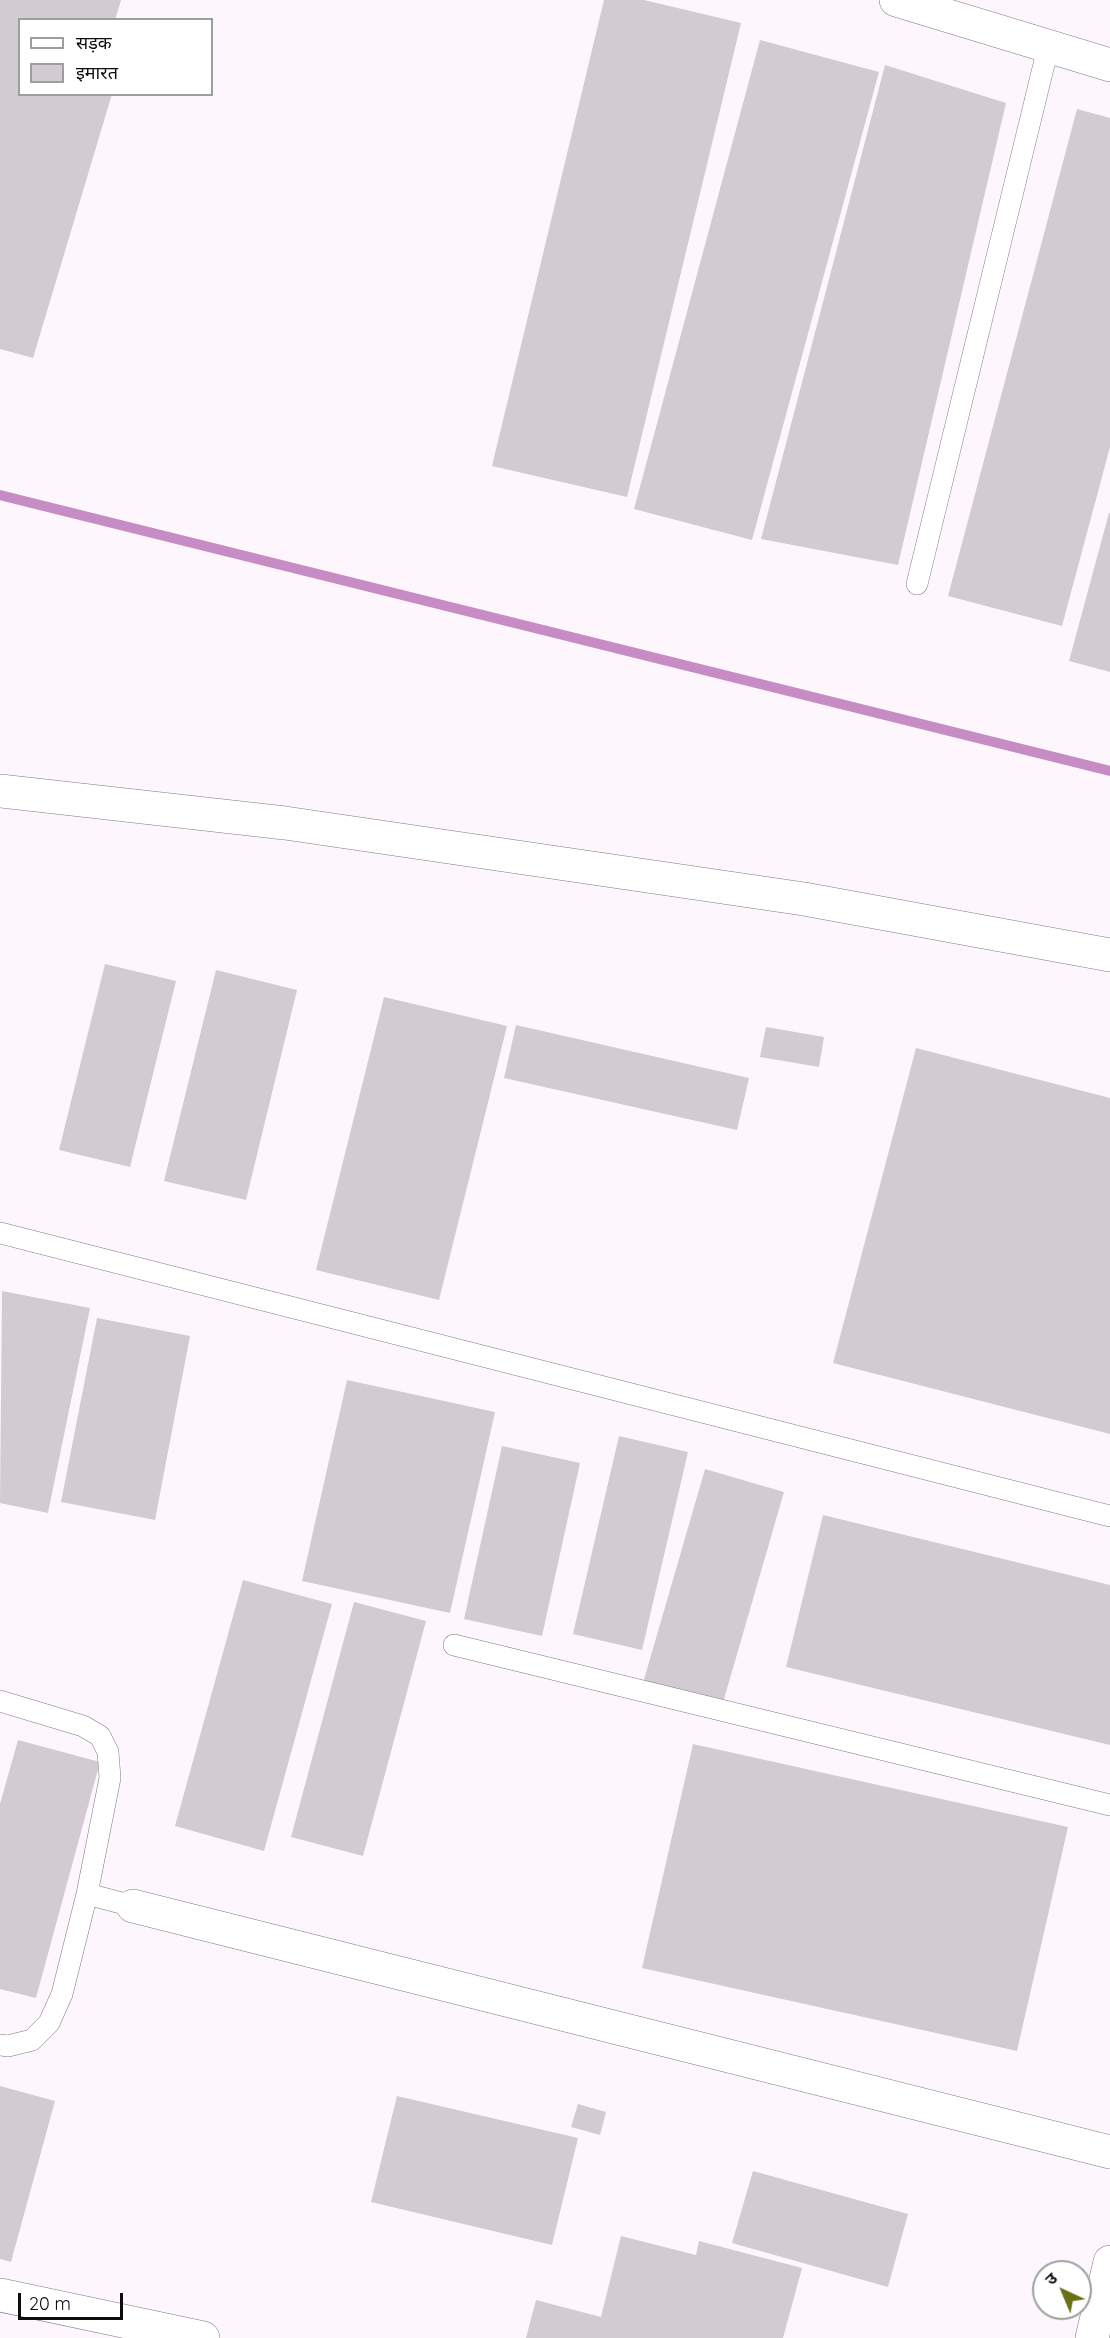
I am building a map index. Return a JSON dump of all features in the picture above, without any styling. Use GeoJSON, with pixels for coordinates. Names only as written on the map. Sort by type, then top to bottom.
{"type":"FeatureCollection","features":[{"type":"Feature","properties":{"kind":"street"},"geometry":{"type":"LineString","coordinates":[[896,0],[1110,65]]}},
{"type":"Feature","properties":{"kind":"street"},"geometry":{"type":"LineString","coordinates":[[0,790],[285,823],[804,899],[1110,955]]}},
{"type":"Feature","properties":{"kind":"street"},"geometry":{"type":"LineString","coordinates":[[133,1906],[1110,2152]]}},
{"type":"Feature","properties":{"kind":"street"},"geometry":{"type":"LineString","coordinates":[[1092,2338],[1110,2262]]}},
{"type":"Feature","properties":{"kind":"street"},"geometry":{"type":"LineString","coordinates":[[0,2295],[203,2338]]}},
{"type":"Feature","properties":{"kind":"lane"},"geometry":{"type":"LineString","coordinates":[[917,584],[1048,48]]}},
{"type":"Feature","properties":{"kind":"lane"},"geometry":{"type":"LineString","coordinates":[[0,1233],[1110,1516]]}},
{"type":"Feature","properties":{"kind":"lane"},"geometry":{"type":"LineString","coordinates":[[454,1645],[1110,1805]]}},
{"type":"Feature","properties":{"kind":"lane"},"geometry":{"type":"LineString","coordinates":[[0,1701],[83,1726],[100,1736],[108,1752],[110,1778],[87,1894],[62,1994],[49,2022],[32,2040],[8,2046],[0,2045]]}},
{"type":"Feature","properties":{"kind":"lane"},"geometry":{"type":"LineString","coordinates":[[87,1894],[133,1906]]}},
{"type":"Feature","properties":{"kind":"building"},"geometry":{"type":"Polygon","coordinates":[[[0,0],[121,0],[116,18],[18,18],[18,96],[111,96],[33,358],[0,349],[0,0]]]}},
{"type":"Feature","properties":{"kind":"building"},"geometry":{"type":"Polygon","coordinates":[[[604,0],[644,0],[741,23],[627,497],[492,466],[604,0]]]}},
{"type":"Feature","properties":{"kind":"building"},"geometry":{"type":"Polygon","coordinates":[[[760,40],[879,72],[752,540],[634,509],[760,40]]]}},
{"type":"Feature","properties":{"kind":"building"},"geometry":{"type":"Polygon","coordinates":[[[885,65],[1006,103],[898,565],[761,539],[885,65]]]}},
{"type":"Feature","properties":{"kind":"building"},"geometry":{"type":"Polygon","coordinates":[[[1077,109],[1110,118],[1110,447],[1062,626],[948,596],[1077,109]]]}},
{"type":"Feature","properties":{"kind":"building"},"geometry":{"type":"Polygon","coordinates":[[[1110,513],[1110,672],[1069,661],[1110,513]]]}},
{"type":"Feature","properties":{"kind":"building"},"geometry":{"type":"Polygon","coordinates":[[[105,964],[176,981],[130,1167],[59,1150],[105,964]]]}},
{"type":"Feature","properties":{"kind":"building"},"geometry":{"type":"Polygon","coordinates":[[[216,970],[297,990],[246,1200],[164,1181],[216,970]]]}},
{"type":"Feature","properties":{"kind":"building"},"geometry":{"type":"Polygon","coordinates":[[[384,997],[507,1026],[439,1300],[316,1270],[384,997]]]}},
{"type":"Feature","properties":{"kind":"building"},"geometry":{"type":"Polygon","coordinates":[[[516,1025],[749,1078],[737,1130],[504,1078],[516,1025]]]}},
{"type":"Feature","properties":{"kind":"building"},"geometry":{"type":"Polygon","coordinates":[[[766,1027],[824,1037],[819,1067],[760,1057],[766,1027]]]}},
{"type":"Feature","properties":{"kind":"building"},"geometry":{"type":"Polygon","coordinates":[[[916,1048],[1110,1098],[1110,1434],[833,1363],[916,1048]]]}},
{"type":"Feature","properties":{"kind":"building"},"geometry":{"type":"Polygon","coordinates":[[[2,1291],[90,1308],[48,1513],[0,1503],[2,1291]]]}},
{"type":"Feature","properties":{"kind":"building"},"geometry":{"type":"Polygon","coordinates":[[[97,1318],[190,1336],[155,1520],[61,1502],[97,1318]]]}},
{"type":"Feature","properties":{"kind":"building"},"geometry":{"type":"Polygon","coordinates":[[[347,1380],[495,1412],[450,1613],[302,1581],[347,1380]]]}},
{"type":"Feature","properties":{"kind":"building"},"geometry":{"type":"Polygon","coordinates":[[[619,1436],[688,1452],[642,1650],[573,1634],[619,1436]]]}},
{"type":"Feature","properties":{"kind":"building"},"geometry":{"type":"Polygon","coordinates":[[[502,1446],[580,1463],[542,1636],[464,1619],[502,1446]]]}},
{"type":"Feature","properties":{"kind":"building"},"geometry":{"type":"Polygon","coordinates":[[[705,1469],[784,1492],[722,1706],[643,1683],[705,1469]]]}},
{"type":"Feature","properties":{"kind":"building"},"geometry":{"type":"Polygon","coordinates":[[[823,1515],[1110,1585],[1110,1745],[786,1667],[823,1515]]]}},
{"type":"Feature","properties":{"kind":"building"},"geometry":{"type":"Polygon","coordinates":[[[243,1580],[332,1604],[264,1851],[175,1826],[243,1580]]]}},
{"type":"Feature","properties":{"kind":"building"},"geometry":{"type":"Polygon","coordinates":[[[354,1602],[426,1621],[363,1856],[291,1837],[354,1602]]]}},
{"type":"Feature","properties":{"kind":"building"},"geometry":{"type":"Polygon","coordinates":[[[18,1740],[100,1762],[36,1998],[0,1989],[0,1804],[18,1740]]]}},
{"type":"Feature","properties":{"kind":"building"},"geometry":{"type":"Polygon","coordinates":[[[693,1744],[1068,1827],[1017,2051],[642,1968],[693,1744]]]}},
{"type":"Feature","properties":{"kind":"building"},"geometry":{"type":"Polygon","coordinates":[[[0,2086],[55,2101],[11,2262],[0,2259],[0,2086]]]}},
{"type":"Feature","properties":{"kind":"building"},"geometry":{"type":"Polygon","coordinates":[[[397,2096],[578,2138],[552,2245],[371,2202],[397,2096]]]}},
{"type":"Feature","properties":{"kind":"building"},"geometry":{"type":"Polygon","coordinates":[[[578,2104],[606,2112],[600,2135],[571,2127],[578,2104]]]}},
{"type":"Feature","properties":{"kind":"building"},"geometry":{"type":"Polygon","coordinates":[[[753,2171],[908,2214],[888,2287],[732,2243],[753,2171]]]}},
{"type":"Feature","properties":{"kind":"building"},"geometry":{"type":"Polygon","coordinates":[[[621,2236],[696,2255],[699,2241],[802,2268],[783,2338],[526,2338],[536,2300],[601,2317],[621,2236]]]}},
{"type":"Feature","properties":{"kind":"waterway"},"geometry":{"type":"LineString","coordinates":[[0,495],[1110,771]]}}]}
